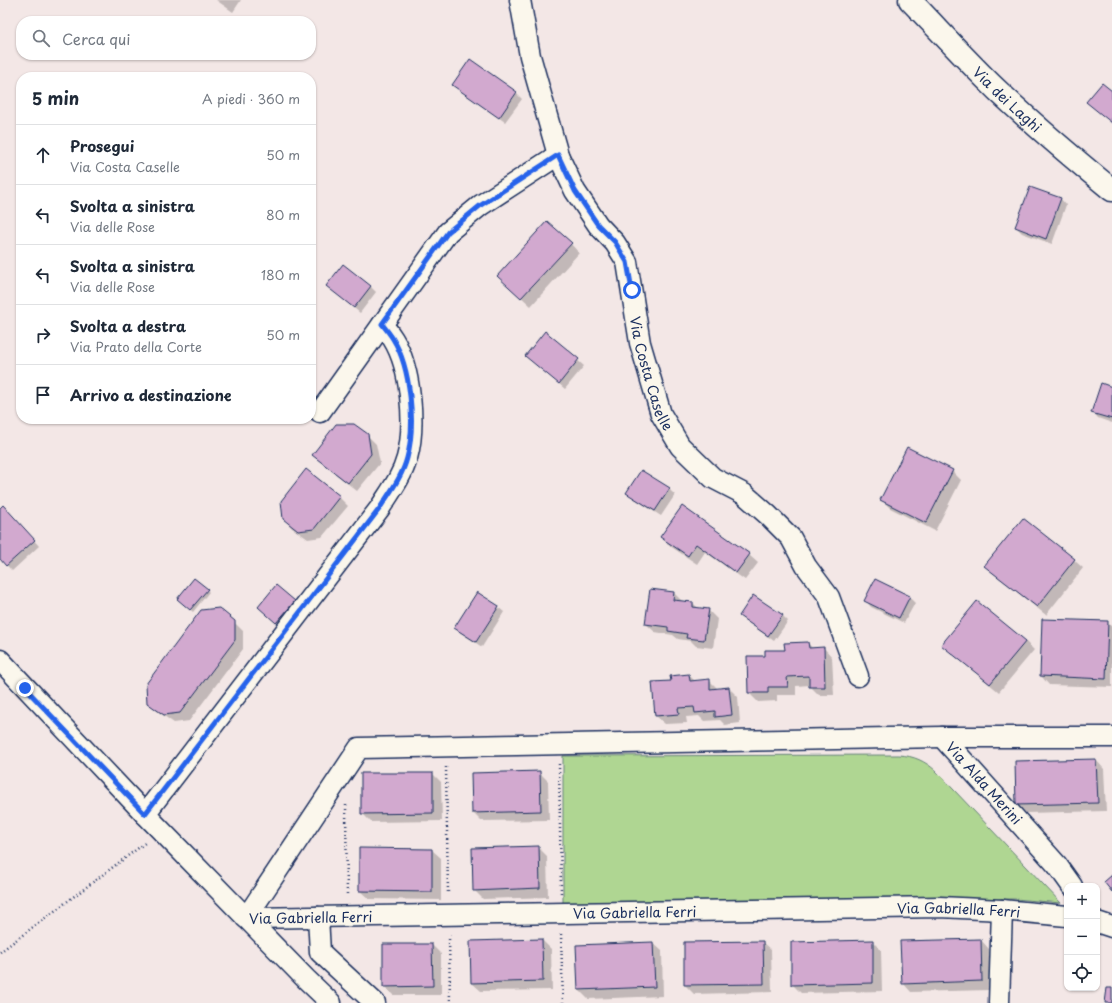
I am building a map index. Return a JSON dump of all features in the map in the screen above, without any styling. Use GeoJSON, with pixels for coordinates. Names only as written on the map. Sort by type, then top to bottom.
{"type":"FeatureCollection","features":[{"type":"Feature","properties":{"kind":"main road","name":"Via dei Laghi"},"geometry":{"type":"LineString","coordinates":[[910,0],[998,90],[1039,128],[1112,190]]}},
{"type":"Feature","properties":{"kind":"street","name":"Via Costa Caselle"},"geometry":{"type":"LineString","coordinates":[[520,0],[530,56],[558,155],[575,191],[598,225],[615,242],[627,262],[640,344],[661,414],[680,446],[713,478],[744,494],[791,538],[806,566],[829,597],[858,676]]}},
{"type":"Feature","properties":{"kind":"street"},"geometry":{"type":"LineString","coordinates":[[320,412],[448,232],[481,205],[558,155]]}},
{"type":"Feature","properties":{"kind":"street"},"geometry":{"type":"LineString","coordinates":[[145,814],[380,508],[399,478],[407,458],[411,434],[411,409],[402,359],[393,339],[382,324]]}},
{"type":"Feature","properties":{"kind":"street"},"geometry":{"type":"LineString","coordinates":[[0,660],[161,831],[331,1003]]}},
{"type":"Feature","properties":{"kind":"street","name":"Via Alda Merini"},"geometry":{"type":"LineString","coordinates":[[942,737],[1112,737]]}},
{"type":"Feature","properties":{"kind":"street","name":"Via Alda Merini"},"geometry":{"type":"LineString","coordinates":[[942,737],[1052,859],[1070,883]]}},
{"type":"Feature","properties":{"kind":"street","name":"Via Gabriella Ferri"},"geometry":{"type":"LineString","coordinates":[[246,918],[359,748],[942,737]]}},
{"type":"Feature","properties":{"kind":"street","name":"Via Gabriella Ferri"},"geometry":{"type":"LineString","coordinates":[[246,918],[940,907],[1002,910],[1064,916]]}},
{"type":"Feature","properties":{"kind":"street"},"geometry":{"type":"LineString","coordinates":[[999,1003],[1002,910]]}},
{"type":"Feature","properties":{"kind":"street"},"geometry":{"type":"LineString","coordinates":[[318,917],[320,952],[375,1003]]}},
{"type":"Feature","properties":{"kind":"street"},"geometry":{"type":"LineString","coordinates":[[1100,923],[1112,927]]}},
{"type":"Feature","properties":{"kind":"path"},"geometry":{"type":"LineString","coordinates":[[558,744],[562,1003]]}},
{"type":"Feature","properties":{"kind":"path"},"geometry":{"type":"LineString","coordinates":[[446,746],[450,1003]]}},
{"type":"Feature","properties":{"kind":"path"},"geometry":{"type":"LineString","coordinates":[[346,805],[347,917]]}},
{"type":"Feature","properties":{"kind":"path"},"geometry":{"type":"LineString","coordinates":[[0,952],[161,831]]}},
{"type":"Feature","properties":{"kind":"green space"},"geometry":{"type":"Polygon","coordinates":[[[899,755],[919,760],[928,764],[936,771],[1061,903],[1015,899],[563,904],[563,756],[899,755]]]}},
{"type":"Feature","properties":{"kind":"building"},"geometry":{"type":"Polygon","coordinates":[[[470,59],[517,92],[499,118],[452,85],[470,59]]]}},
{"type":"Feature","properties":{"kind":"building"},"geometry":{"type":"Polygon","coordinates":[[[1102,83],[1112,91],[1112,123],[1086,102],[1102,83]]]}},
{"type":"Feature","properties":{"kind":"building"},"geometry":{"type":"Polygon","coordinates":[[[1030,187],[1061,198],[1046,239],[1015,227],[1030,187]]]}},
{"type":"Feature","properties":{"kind":"building"},"geometry":{"type":"Polygon","coordinates":[[[547,221],[572,243],[521,298],[497,276],[547,221]]]}},
{"type":"Feature","properties":{"kind":"building"},"geometry":{"type":"Polygon","coordinates":[[[343,264],[371,286],[354,308],[326,286],[343,264]]]}},
{"type":"Feature","properties":{"kind":"building"},"geometry":{"type":"Polygon","coordinates":[[[545,331],[579,359],[559,384],[525,356],[545,331]]]}},
{"type":"Feature","properties":{"kind":"building"},"geometry":{"type":"Polygon","coordinates":[[[1101,383],[1112,387],[1112,419],[1091,413],[1101,383]]]}},
{"type":"Feature","properties":{"kind":"building"},"geometry":{"type":"Polygon","coordinates":[[[336,424],[354,424],[368,434],[371,454],[348,483],[312,455],[336,424]]]}},
{"type":"Feature","properties":{"kind":"building"},"geometry":{"type":"Polygon","coordinates":[[[907,447],[953,470],[926,523],[880,500],[907,447]]]}},
{"type":"Feature","properties":{"kind":"building"},"geometry":{"type":"Polygon","coordinates":[[[306,469],[340,496],[314,529],[298,531],[283,519],[281,501],[306,469]]]}},
{"type":"Feature","properties":{"kind":"building"},"geometry":{"type":"Polygon","coordinates":[[[641,470],[670,488],[655,511],[626,493],[641,470]]]}},
{"type":"Feature","properties":{"kind":"building"},"geometry":{"type":"Polygon","coordinates":[[[3,505],[35,540],[6,566],[0,559],[0,508],[3,505]]]}},
{"type":"Feature","properties":{"kind":"building"},"geometry":{"type":"Polygon","coordinates":[[[682,506],[750,554],[736,573],[696,544],[688,556],[660,537],[682,506]]]}},
{"type":"Feature","properties":{"kind":"building"},"geometry":{"type":"Polygon","coordinates":[[[1023,518],[1075,559],[1037,607],[984,566],[1023,518]]]}},
{"type":"Feature","properties":{"kind":"building"},"geometry":{"type":"Polygon","coordinates":[[[194,578],[208,589],[190,610],[177,599],[194,578]]]}},
{"type":"Feature","properties":{"kind":"building"},"geometry":{"type":"Polygon","coordinates":[[[875,579],[910,596],[899,618],[864,601],[875,579]]]}},
{"type":"Feature","properties":{"kind":"building"},"geometry":{"type":"Polygon","coordinates":[[[276,585],[295,601],[276,623],[258,607],[276,585]]]}},
{"type":"Feature","properties":{"kind":"building"},"geometry":{"type":"Polygon","coordinates":[[[650,589],[674,592],[673,600],[693,602],[693,607],[709,609],[704,640],[686,638],[687,634],[668,631],[668,627],[645,624],[650,589]]]}},
{"type":"Feature","properties":{"kind":"building"},"geometry":{"type":"Polygon","coordinates":[[[477,592],[499,606],[476,642],[454,628],[477,592]]]}},
{"type":"Feature","properties":{"kind":"building"},"geometry":{"type":"Polygon","coordinates":[[[753,595],[783,615],[768,636],[739,616],[753,595]]]}},
{"type":"Feature","properties":{"kind":"building"},"geometry":{"type":"Polygon","coordinates":[[[977,601],[1026,641],[990,684],[941,645],[977,601]]]}},
{"type":"Feature","properties":{"kind":"building"},"geometry":{"type":"Polygon","coordinates":[[[219,608],[235,621],[235,640],[180,713],[164,715],[147,703],[146,684],[201,610],[219,608]]]}},
{"type":"Feature","properties":{"kind":"building"},"geometry":{"type":"Polygon","coordinates":[[[1042,619],[1108,621],[1106,679],[1040,676],[1042,619]]]}},
{"type":"Feature","properties":{"kind":"building"},"geometry":{"type":"Polygon","coordinates":[[[808,642],[809,648],[824,647],[825,687],[809,687],[809,676],[787,677],[788,687],[768,687],[768,693],[748,693],[747,656],[765,656],[765,650],[785,650],[784,643],[808,642]]]}},
{"type":"Feature","properties":{"kind":"building"},"geometry":{"type":"Polygon","coordinates":[[[689,674],[690,681],[710,679],[710,689],[729,687],[732,715],[715,717],[715,711],[695,713],[694,707],[678,708],[679,714],[655,716],[652,682],[671,681],[670,676],[689,674]]]}},
{"type":"Feature","properties":{"kind":"building"},"geometry":{"type":"Polygon","coordinates":[[[1096,759],[1098,803],[1016,805],[1015,761],[1096,759]]]}},
{"type":"Feature","properties":{"kind":"building"},"geometry":{"type":"Polygon","coordinates":[[[540,771],[541,811],[472,813],[471,773],[540,771]]]}},
{"type":"Feature","properties":{"kind":"building"},"geometry":{"type":"Polygon","coordinates":[[[361,773],[433,773],[433,813],[361,814],[361,773]]]}},
{"type":"Feature","properties":{"kind":"building"},"geometry":{"type":"Polygon","coordinates":[[[539,846],[540,888],[473,891],[472,848],[539,846]]]}},
{"type":"Feature","properties":{"kind":"building"},"geometry":{"type":"Polygon","coordinates":[[[359,848],[432,849],[432,892],[359,891],[359,848]]]}},
{"type":"Feature","properties":{"kind":"building"},"geometry":{"type":"Polygon","coordinates":[[[1112,875],[1112,892],[1104,882],[1112,875]]]}},
{"type":"Feature","properties":{"kind":"building"},"geometry":{"type":"Polygon","coordinates":[[[542,939],[543,981],[471,983],[470,941],[542,939]]]}},
{"type":"Feature","properties":{"kind":"building"},"geometry":{"type":"Polygon","coordinates":[[[981,939],[982,981],[902,984],[900,941],[981,939]]]}},
{"type":"Feature","properties":{"kind":"building"},"geometry":{"type":"Polygon","coordinates":[[[873,940],[873,983],[791,985],[791,942],[873,940]]]}},
{"type":"Feature","properties":{"kind":"building"},"geometry":{"type":"Polygon","coordinates":[[[763,941],[764,984],[684,985],[684,942],[763,941]]]}},
{"type":"Feature","properties":{"kind":"building"},"geometry":{"type":"Polygon","coordinates":[[[653,942],[655,987],[578,990],[576,945],[653,942]]]}},
{"type":"Feature","properties":{"kind":"building"},"geometry":{"type":"Polygon","coordinates":[[[383,944],[432,944],[433,986],[383,987],[383,944]]]}},
{"type":"Feature","properties":{"kind":"building"},"geometry":{"type":"Polygon","coordinates":[[[1107,988],[1112,988],[1112,1003],[1105,1003],[1107,988]]]}},
{"type":"Feature","properties":{"kind":"route"},"geometry":{"type":"LineString","coordinates":[[25,688],[145,814],[380,508],[399,478],[407,458],[411,434],[411,409],[408,385],[402,359],[393,339],[382,324],[448,232],[481,205],[558,155],[575,191],[598,225],[615,242],[627,262],[632,290]]}}]}
